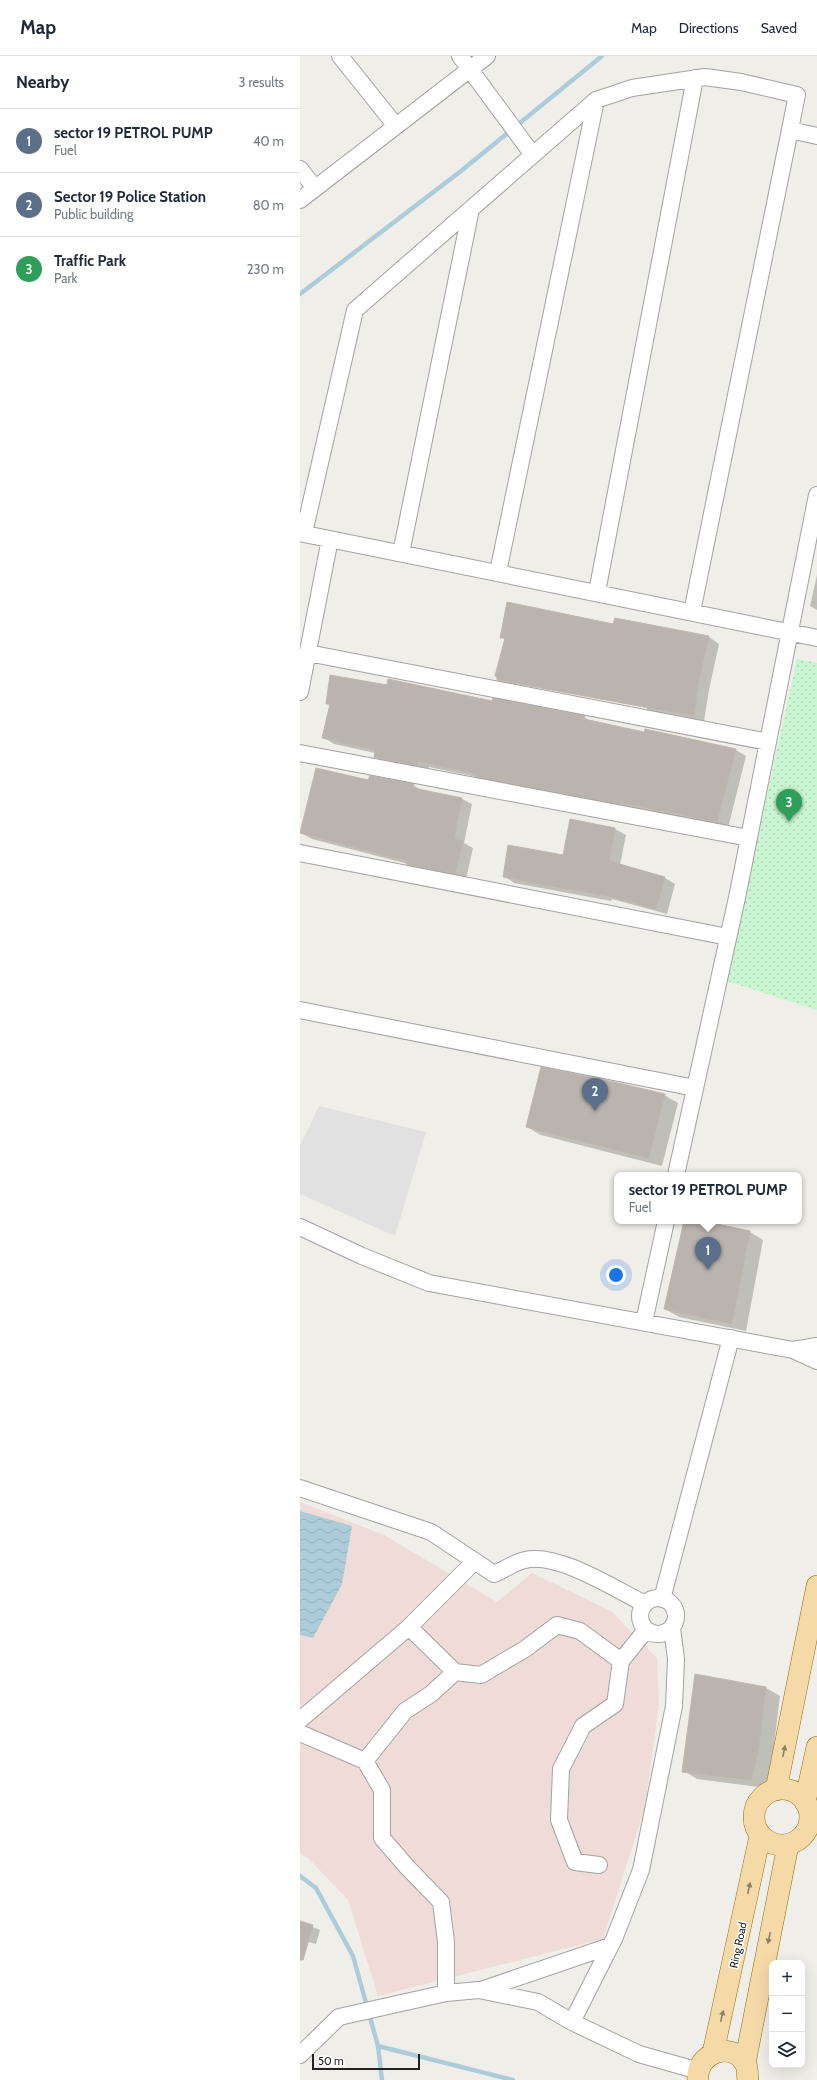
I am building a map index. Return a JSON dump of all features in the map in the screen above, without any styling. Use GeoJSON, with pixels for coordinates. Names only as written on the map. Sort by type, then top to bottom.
{"type":"FeatureCollection","features":[{"type":"Feature","properties":{"kind":"main road"},"geometry":{"type":"LineString","coordinates":[[776,1790],[817,1586]]}},
{"type":"Feature","properties":{"kind":"main road"},"geometry":{"type":"LineString","coordinates":[[806,1802],[817,1747]]}},
{"type":"Feature","properties":{"kind":"main road"},"geometry":{"type":"LineString","coordinates":[[787,1789],[797,1793],[806,1802],[813,1823],[806,1833],[796,1842],[788,1845],[778,1846],[767,1841],[760,1836],[754,1824],[754,1814],[758,1802],[765,1795],[776,1790],[787,1789]]}},
{"type":"Feature","properties":{"kind":"main road","name":"Ring Road"},"geometry":{"type":"LineString","coordinates":[[713,2054],[725,2006],[760,1836]]}},
{"type":"Feature","properties":{"kind":"main road"},"geometry":{"type":"LineString","coordinates":[[746,2072],[788,1845]]}},
{"type":"Feature","properties":{"kind":"main road"},"geometry":{"type":"LineString","coordinates":[[698,2076],[702,2062],[709,2055],[721,2051],[728,2051],[738,2055],[746,2072]]}},
{"type":"Feature","properties":{"kind":"street"},"geometry":{"type":"LineString","coordinates":[[340,56],[396,126]]}},
{"type":"Feature","properties":{"kind":"street"},"geometry":{"type":"LineString","coordinates":[[460,56],[532,155]]}},
{"type":"Feature","properties":{"kind":"street"},"geometry":{"type":"LineString","coordinates":[[300,200],[487,56]]}},
{"type":"Feature","properties":{"kind":"street"},"geometry":{"type":"LineString","coordinates":[[692,612],[797,95],[741,82],[705,77],[632,88],[596,100],[355,310],[302,533],[817,638]]}},
{"type":"Feature","properties":{"kind":"street"},"geometry":{"type":"LineString","coordinates":[[597,592],[695,78]]}},
{"type":"Feature","properties":{"kind":"street"},"geometry":{"type":"LineString","coordinates":[[498,572],[596,100]]}},
{"type":"Feature","properties":{"kind":"street"},"geometry":{"type":"LineString","coordinates":[[790,130],[817,136]]}},
{"type":"Feature","properties":{"kind":"street"},"geometry":{"type":"LineString","coordinates":[[300,169],[315,188]]}},
{"type":"Feature","properties":{"kind":"street"},"geometry":{"type":"LineString","coordinates":[[401,553],[471,209]]}},
{"type":"Feature","properties":{"kind":"street"},"geometry":{"type":"LineString","coordinates":[[677,1172],[749,838],[817,495]]}},
{"type":"Feature","properties":{"kind":"street"},"geometry":{"type":"LineString","coordinates":[[300,692],[330,539]]}},
{"type":"Feature","properties":{"kind":"street"},"geometry":{"type":"LineString","coordinates":[[308,653],[768,742]]}},
{"type":"Feature","properties":{"kind":"street"},"geometry":{"type":"LineString","coordinates":[[300,753],[749,838]]}},
{"type":"Feature","properties":{"kind":"street"},"geometry":{"type":"LineString","coordinates":[[300,853],[728,937]]}},
{"type":"Feature","properties":{"kind":"street"},"geometry":{"type":"LineString","coordinates":[[300,1010],[695,1088]]}},
{"type":"Feature","properties":{"kind":"street"},"geometry":{"type":"LineString","coordinates":[[644,1322],[665,1224]]}},
{"type":"Feature","properties":{"kind":"street"},"geometry":{"type":"LineString","coordinates":[[300,1227],[362,1256],[429,1283],[793,1350],[817,1361]]}},
{"type":"Feature","properties":{"kind":"street"},"geometry":{"type":"LineString","coordinates":[[662,1599],[731,1338]]}},
{"type":"Feature","properties":{"kind":"street"},"geometry":{"type":"LineString","coordinates":[[793,1350],[817,1346]]}},
{"type":"Feature","properties":{"kind":"street"},"geometry":{"type":"LineString","coordinates":[[300,1488],[431,1532],[494,1574],[525,1560],[551,1559],[645,1604]]}},
{"type":"Feature","properties":{"kind":"street"},"geometry":{"type":"LineString","coordinates":[[300,1720],[409,1627],[475,1561]]}},
{"type":"Feature","properties":{"kind":"street"},"geometry":{"type":"LineString","coordinates":[[572,2022],[610,1946],[641,1870],[674,1706],[676,1659],[672,1628],[675,1621],[675,1610],[670,1603],[662,1599],[651,1600],[645,1604],[640,1617],[646,1630],[659,1634],[672,1628]]}},
{"type":"Feature","properties":{"kind":"street"},"geometry":{"type":"LineString","coordinates":[[409,1627],[455,1672],[480,1675],[525,1649],[557,1625],[580,1631],[621,1661]]}},
{"type":"Feature","properties":{"kind":"street"},"geometry":{"type":"LineString","coordinates":[[598,1865],[575,1862],[559,1820],[561,1768],[582,1726],[615,1704],[621,1661],[646,1630]]}},
{"type":"Feature","properties":{"kind":"street"},"geometry":{"type":"LineString","coordinates":[[365,1761],[405,1711],[431,1694],[455,1672]]}},
{"type":"Feature","properties":{"kind":"street"},"geometry":{"type":"LineString","coordinates":[[300,1733],[365,1761],[382,1790],[382,1838],[407,1867],[441,1902],[446,1942],[446,1993]]}},
{"type":"Feature","properties":{"kind":"street"},"geometry":{"type":"LineString","coordinates":[[300,2055],[339,2017],[446,1993],[479,1990],[610,1946]]}},
{"type":"Feature","properties":{"kind":"street"},"geometry":{"type":"LineString","coordinates":[[479,1990],[538,2002],[572,2022],[639,2054],[698,2076]]}},
{"type":"Feature","properties":{"kind":"shaded area"},"geometry":{"type":"Polygon","coordinates":[[[319,1106],[426,1132],[395,1236],[300,1194],[300,1146],[319,1106]]]}},
{"type":"Feature","properties":{"kind":"shaded area"},"geometry":{"type":"Polygon","coordinates":[[[300,1502],[384,1535],[497,1602],[532,1573],[611,1611],[657,1658],[659,1705],[645,1807],[603,1939],[378,1996],[348,1900],[308,1858],[300,1854],[300,1502]]]}},
{"type":"Feature","properties":{"kind":"green space"},"geometry":{"type":"Polygon","coordinates":[[[797,659],[817,663],[817,1010],[726,981],[797,659]]]}},
{"type":"Feature","properties":{"kind":"water"},"geometry":{"type":"Polygon","coordinates":[[[300,1511],[352,1526],[342,1584],[313,1638],[300,1635],[300,1511]]]}},
{"type":"Feature","properties":{"kind":"building"},"geometry":{"type":"Polygon","coordinates":[[[507,602],[613,624],[615,618],[709,636],[698,684],[694,716],[497,680],[497,677],[495,676],[505,638],[500,638],[507,602]]]}},
{"type":"Feature","properties":{"kind":"building"},"geometry":{"type":"Polygon","coordinates":[[[330,675],[387,685],[388,679],[492,701],[493,698],[585,716],[584,719],[644,732],[645,729],[736,749],[717,822],[620,802],[619,804],[476,777],[476,774],[418,761],[417,766],[374,757],[375,750],[322,738],[330,704],[326,704],[330,675]]]}},
{"type":"Feature","properties":{"kind":"building"},"geometry":{"type":"Polygon","coordinates":[[[316,768],[368,780],[370,776],[414,784],[413,788],[462,798],[454,839],[463,841],[455,874],[406,864],[407,861],[300,833],[316,768]]]}},
{"type":"Feature","properties":{"kind":"building"},"geometry":{"type":"Polygon","coordinates":[[[570,819],[615,828],[609,861],[665,877],[656,909],[601,894],[503,877],[508,845],[563,855],[570,819]]]}},
{"type":"Feature","properties":{"kind":"building"},"geometry":{"type":"Polygon","coordinates":[[[541,1067],[665,1094],[649,1158],[526,1127],[541,1067]]]}},
{"type":"Feature","properties":{"kind":"building"},"geometry":{"type":"Polygon","coordinates":[[[683,1224],[716,1224],[750,1231],[732,1324],[664,1309],[683,1224]]]}},
{"type":"Feature","properties":{"kind":"building"},"geometry":{"type":"Polygon","coordinates":[[[695,1674],[766,1687],[758,1753],[751,1780],[682,1772],[695,1674]]]}},
{"type":"Feature","properties":{"kind":"building"},"geometry":{"type":"Polygon","coordinates":[[[300,1921],[313,1925],[303,1960],[300,1960],[300,1921]]]}},
{"type":"Feature","properties":{"kind":"waterway"},"geometry":{"type":"LineString","coordinates":[[300,294],[461,171],[602,56]]}},
{"type":"Feature","properties":{"kind":"waterway"},"geometry":{"type":"LineString","coordinates":[[300,1876],[316,1888],[353,1956],[378,2046],[382,2080]]}},
{"type":"Feature","properties":{"kind":"waterway"},"geometry":{"type":"LineString","coordinates":[[378,2046],[513,2080]]}},
{"type":"Feature","properties":{"kind":"place","name":"Traffic Park"},"geometry":{"type":"Point","coordinates":[789,822]}},
{"type":"Feature","properties":{"kind":"place","name":"Sector 19 Police Station"},"geometry":{"type":"Point","coordinates":[595,1111]}},
{"type":"Feature","properties":{"kind":"place","name":"sector 19 PETROL PUMP"},"geometry":{"type":"Point","coordinates":[708,1270]}}]}
